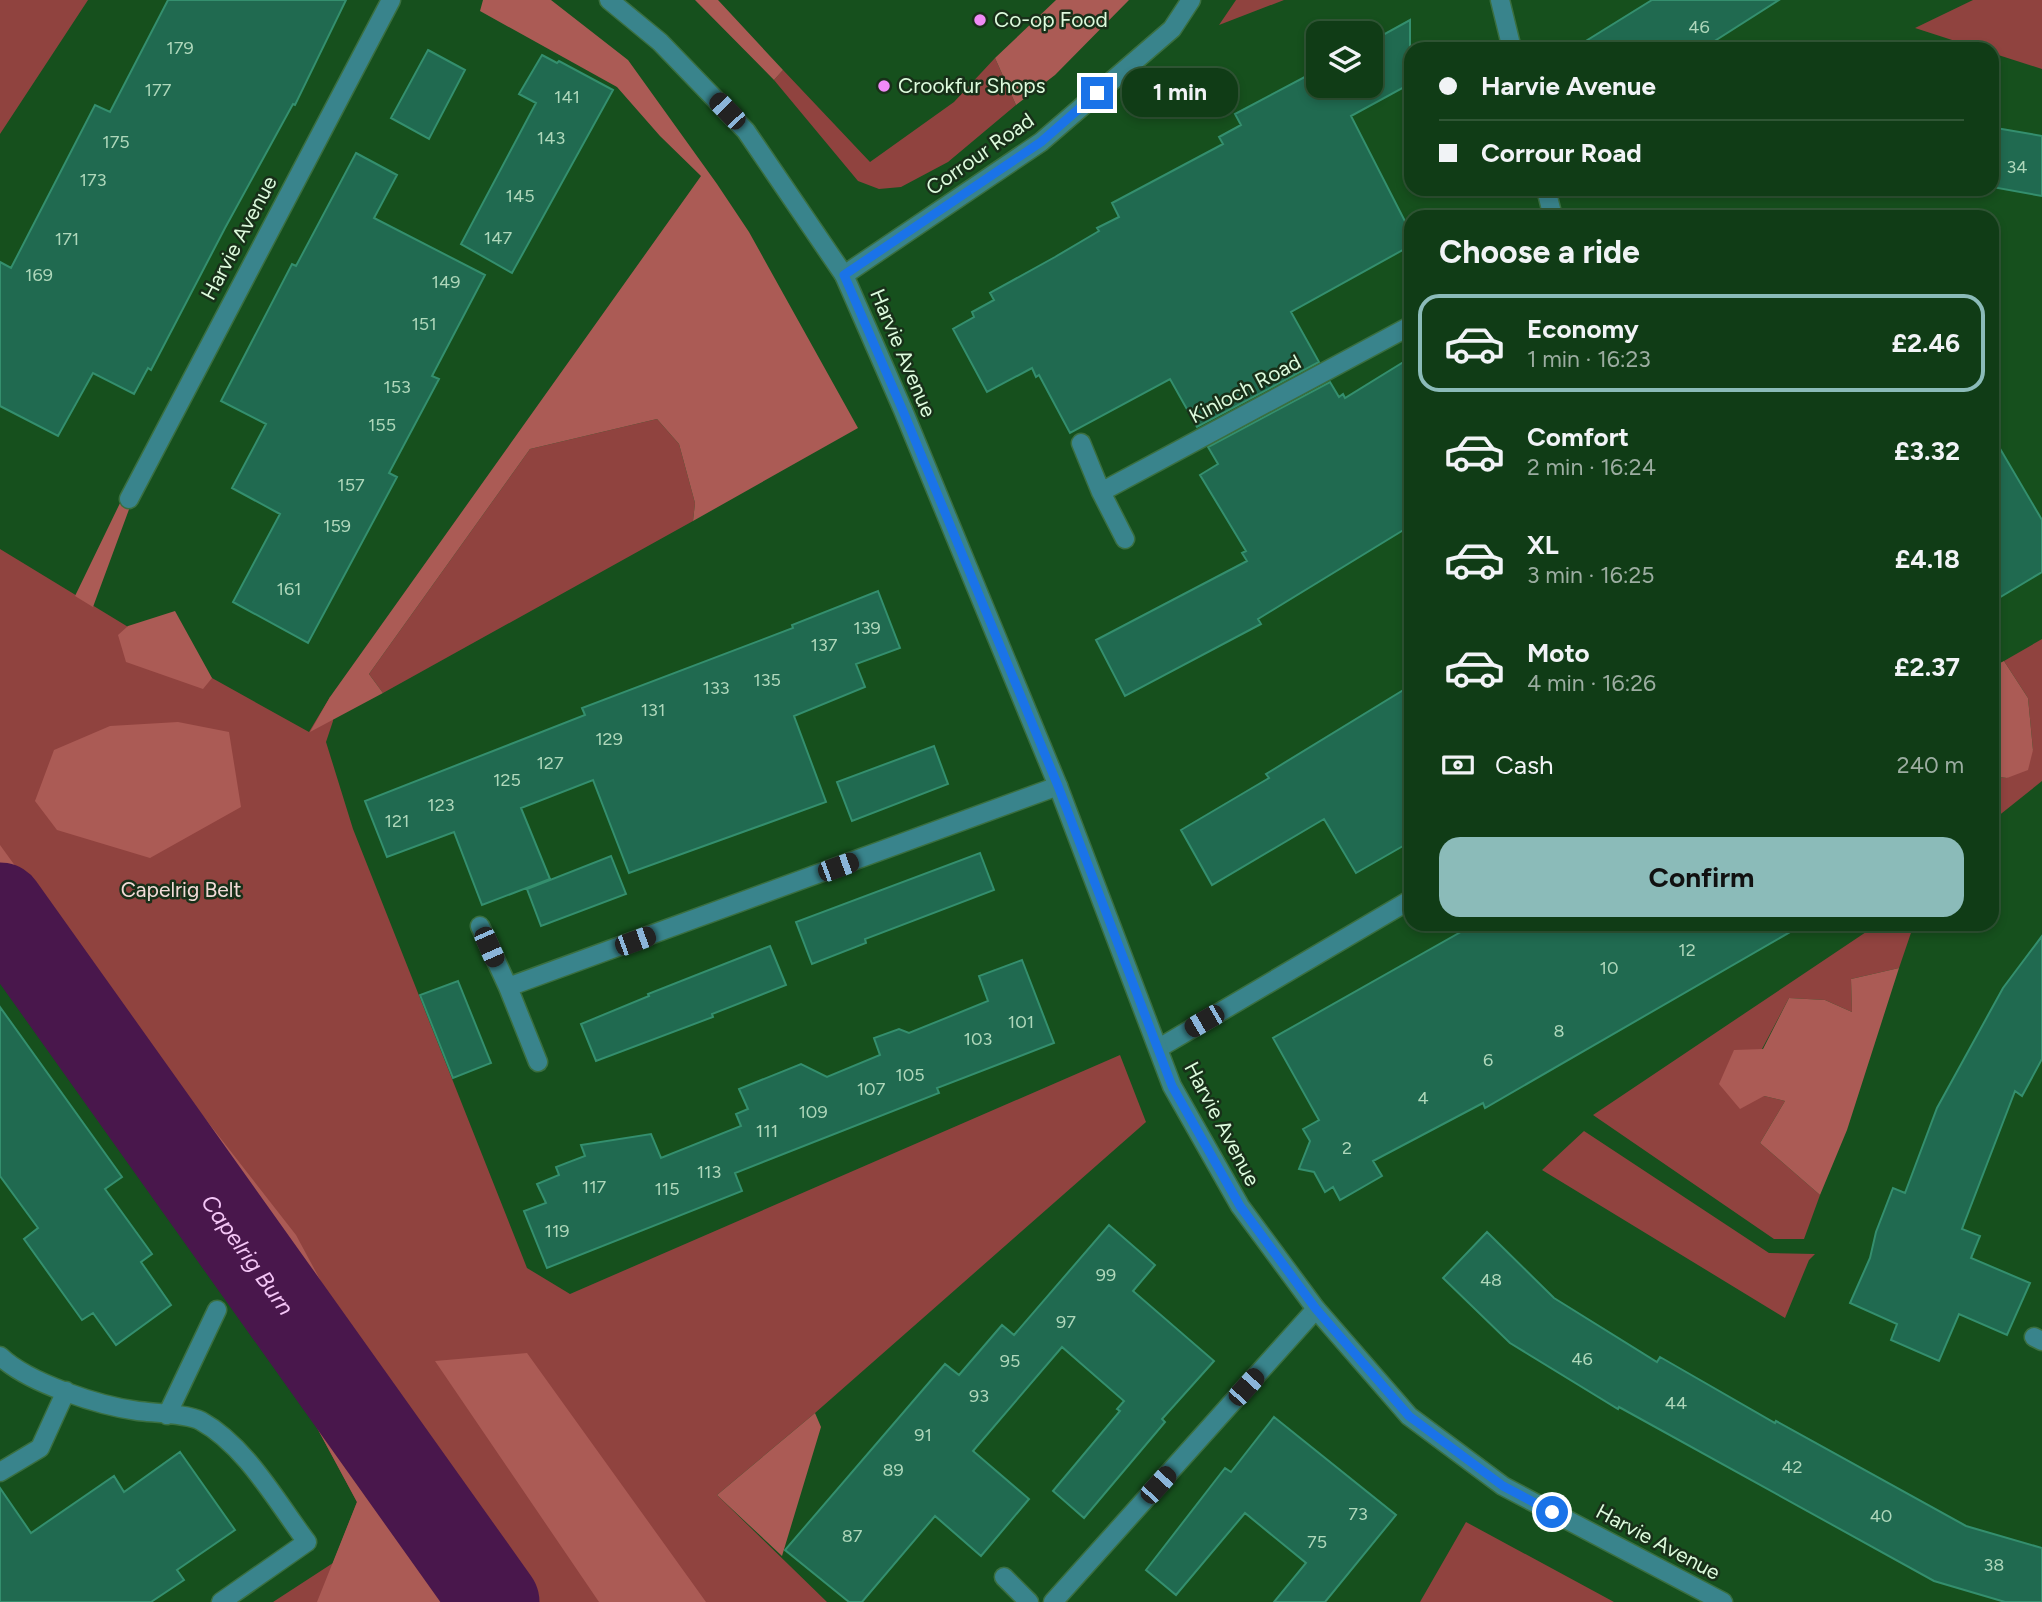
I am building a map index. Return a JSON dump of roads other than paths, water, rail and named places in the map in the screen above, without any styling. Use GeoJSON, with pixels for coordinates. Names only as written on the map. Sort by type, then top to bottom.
{"type":"FeatureCollection","features":[{"type":"Feature","properties":{"kind":"street","name":"Harvie Avenue"},"geometry":{"type":"LineString","coordinates":[[128,499],[391,0]]}},
{"type":"Feature","properties":{"kind":"street","name":"Harvie Avenue"},"geometry":{"type":"LineString","coordinates":[[609,0],[660,42],[746,131],[844,275],[1058,786],[1172,1086],[1240,1206],[1316,1309],[1409,1416],[1503,1486],[1723,1602]]}},
{"type":"Feature","properties":{"kind":"street","name":"Corrour Road"},"geometry":{"type":"LineString","coordinates":[[844,275],[1041,142],[1172,29],[1191,0]]}},
{"type":"Feature","properties":{"kind":"street"},"geometry":{"type":"LineString","coordinates":[[1500,0],[1510,42]]}},
{"type":"Feature","properties":{"kind":"street","name":"Kinloch Road"},"geometry":{"type":"LineString","coordinates":[[1101,492],[1404,329]]}},
{"type":"Feature","properties":{"kind":"street"},"geometry":{"type":"LineString","coordinates":[[1082,443],[1101,492],[1125,539]]}},
{"type":"Feature","properties":{"kind":"street"},"geometry":{"type":"LineString","coordinates":[[508,988],[1058,786]]}},
{"type":"Feature","properties":{"kind":"street"},"geometry":{"type":"LineString","coordinates":[[1159,1048],[1404,904]]}},
{"type":"Feature","properties":{"kind":"street"},"geometry":{"type":"LineString","coordinates":[[480,926],[538,1062]]}},
{"type":"Feature","properties":{"kind":"street"},"geometry":{"type":"LineString","coordinates":[[1054,1602],[1316,1309]]}},
{"type":"Feature","properties":{"kind":"street"},"geometry":{"type":"LineString","coordinates":[[167,1415],[217,1310]]}},
{"type":"Feature","properties":{"kind":"street"},"geometry":{"type":"LineString","coordinates":[[0,1356],[7,1363],[47,1385],[130,1410],[199,1420],[236,1446],[307,1542],[221,1602]]}},
{"type":"Feature","properties":{"kind":"street"},"geometry":{"type":"LineString","coordinates":[[0,1472],[40,1448],[66,1391]]}},
{"type":"Feature","properties":{"kind":"street"},"geometry":{"type":"LineString","coordinates":[[1004,1577],[1029,1602]]}},
{"type":"Feature","properties":{"kind":"waterway","name":"Capelrig Burn"},"geometry":{"type":"LineString","coordinates":[[0,907],[495,1602]]}},
{"type":"Feature","properties":{"kind":"place","name":"Co-op Food"},"geometry":{"type":"Point","coordinates":[980,20]}},
{"type":"Feature","properties":{"kind":"place","name":"Crookfur Shops"},"geometry":{"type":"Point","coordinates":[884,86]}},
{"type":"Feature","properties":{"kind":"park label","name":"Capelrig Belt"},"geometry":{"type":"Point","coordinates":[181,890]}}]}
